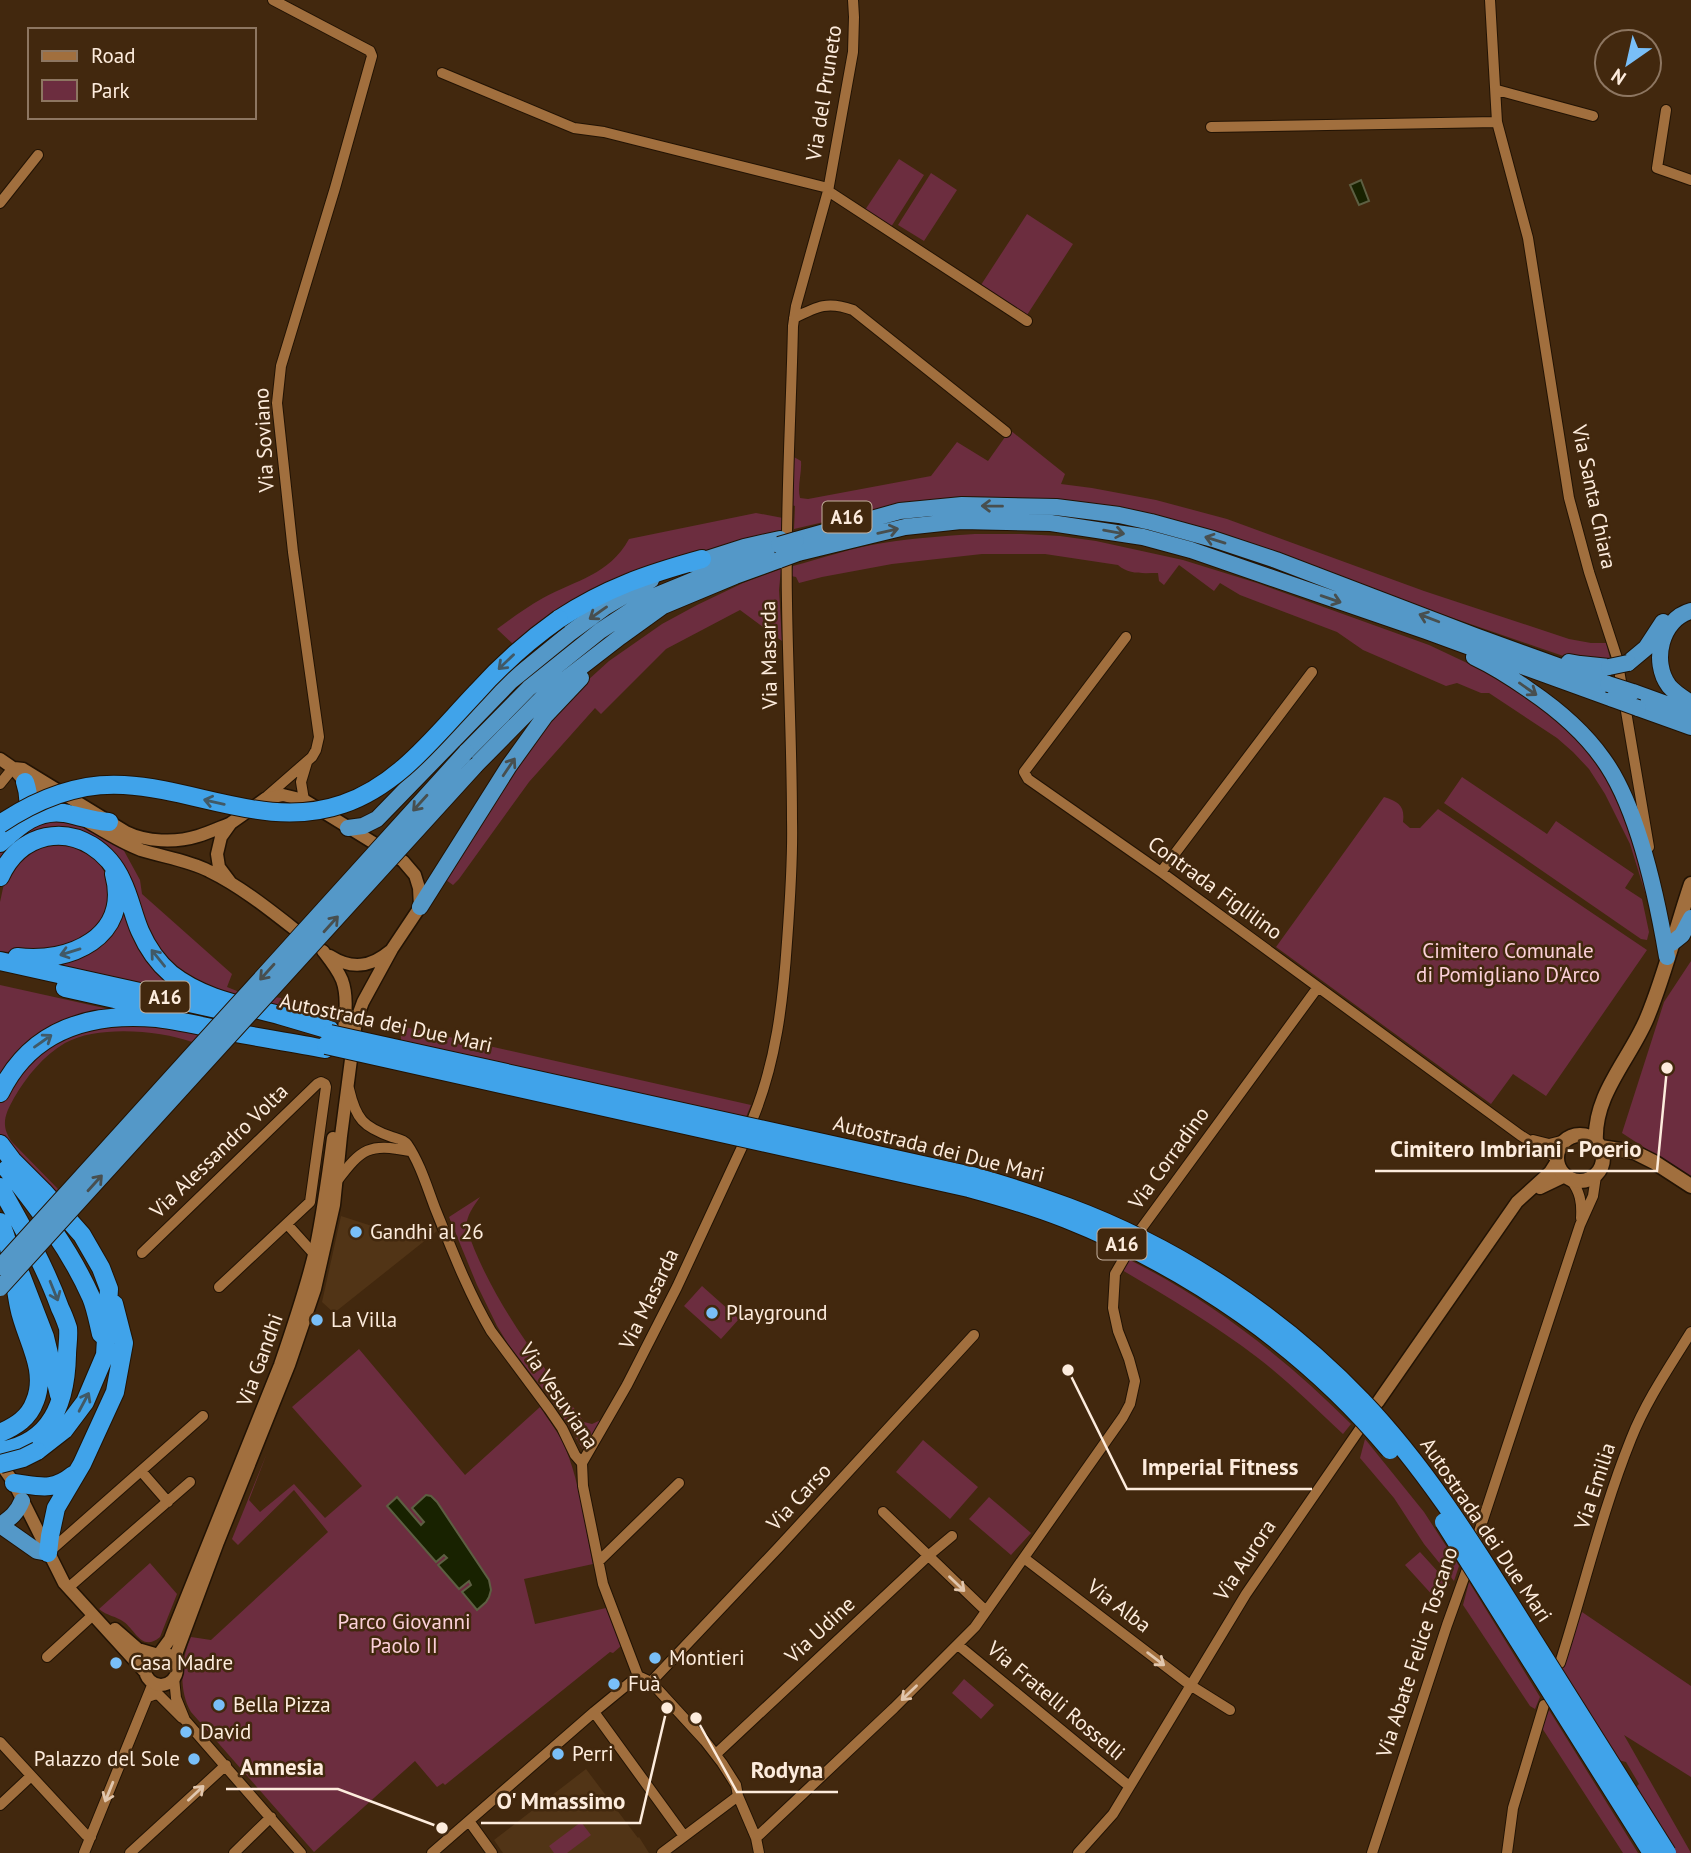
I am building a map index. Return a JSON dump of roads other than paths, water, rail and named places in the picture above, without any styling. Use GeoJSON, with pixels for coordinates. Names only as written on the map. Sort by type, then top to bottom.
{"type":"FeatureCollection","features":[{"type":"Feature","properties":{"kind":"highway","name":"A16"},"geometry":{"type":"LineString","coordinates":[[702,559],[744,547],[788,545],[850,516],[962,505],[1056,507],[1119,515],[1213,539],[1475,635]]}},
{"type":"Feature","properties":{"kind":"highway"},"geometry":{"type":"LineString","coordinates":[[0,1288],[470,760],[529,688],[600,631],[650,598],[723,567],[788,545],[905,527],[961,521],[1051,523],[1143,537],[1191,550],[1611,692],[1633,692],[1691,713]]}},
{"type":"Feature","properties":{"kind":"highway"},"geometry":{"type":"LineString","coordinates":[[0,1267],[470,760],[545,695],[663,607],[788,545]]}},
{"type":"Feature","properties":{"kind":"highway"},"geometry":{"type":"LineString","coordinates":[[0,824],[53,795],[105,785],[154,789],[271,813],[306,812],[342,804],[369,793],[398,774],[512,657],[559,619],[623,584],[702,559]]}},
{"type":"Feature","properties":{"kind":"highway"},"geometry":{"type":"LineString","coordinates":[[348,828],[363,826],[377,819],[511,681],[570,632],[636,589],[702,559]]}},
{"type":"Feature","properties":{"kind":"highway"},"geometry":{"type":"LineString","coordinates":[[1475,635],[1504,640],[1580,664],[1609,667],[1628,663],[1646,648],[1668,616],[1691,604]]}},
{"type":"Feature","properties":{"kind":"highway"},"geometry":{"type":"LineString","coordinates":[[1691,611],[1676,618],[1668,627],[1659,662],[1668,685],[1691,703]]}},
{"type":"Feature","properties":{"kind":"highway"},"geometry":{"type":"LineString","coordinates":[[1426,631],[1517,681],[1544,700],[1587,739],[1604,760],[1620,788],[1634,825],[1660,917],[1672,942],[1682,935],[1691,918]]}},
{"type":"Feature","properties":{"kind":"highway"},"geometry":{"type":"LineString","coordinates":[[1475,635],[1611,692],[1638,708],[1691,727]]}},
{"type":"Feature","properties":{"kind":"highway"},"geometry":{"type":"LineString","coordinates":[[419,907],[509,766],[545,716],[620,637]]}},
{"type":"Feature","properties":{"kind":"highway"},"geometry":{"type":"LineString","coordinates":[[1657,714],[1691,734]]}},
{"type":"Feature","properties":{"kind":"highway"},"geometry":{"type":"LineString","coordinates":[[19,775],[29,803],[24,822]]}},
{"type":"Feature","properties":{"kind":"highway"},"geometry":{"type":"LineString","coordinates":[[0,843],[24,822],[48,813],[63,813],[109,822]]}},
{"type":"Feature","properties":{"kind":"highway"},"geometry":{"type":"LineString","coordinates":[[0,877],[21,848],[34,841],[50,836],[67,836],[84,841],[100,851],[121,878],[144,940],[171,974],[195,990],[214,998],[328,1039]]}},
{"type":"Feature","properties":{"kind":"highway"},"geometry":{"type":"LineString","coordinates":[[0,954],[22,958],[50,957],[75,951],[92,943],[105,929],[116,900],[115,880],[107,858]]}},
{"type":"Feature","properties":{"kind":"highway","name":"Autostrada dei Due Mari"},"geometry":{"type":"LineString","coordinates":[[0,961],[328,1039],[402,1062],[969,1188],[1065,1219],[1156,1261],[1239,1312],[1279,1342],[1317,1374],[1387,1446],[1446,1525],[1652,1853]]}},
{"type":"Feature","properties":{"kind":"highway","name":"Autostrada dei Due Mari"},"geometry":{"type":"LineString","coordinates":[[0,974],[328,1039],[408,1046],[421,1054],[972,1176],[1069,1207],[1162,1250],[1246,1302],[1326,1366],[1362,1401],[1427,1476],[1483,1560],[1667,1853]]}},
{"type":"Feature","properties":{"kind":"highway"},"geometry":{"type":"LineString","coordinates":[[0,1093],[15,1068],[37,1044],[62,1029],[92,1021],[158,1018],[328,1039]]}},
{"type":"Feature","properties":{"kind":"highway"},"geometry":{"type":"LineString","coordinates":[[0,1144],[82,1235],[110,1289],[124,1343],[115,1392],[56,1508],[48,1553],[37,1550],[1,1528],[13,1517],[22,1501]]}},
{"type":"Feature","properties":{"kind":"highway"},"geometry":{"type":"LineString","coordinates":[[0,1160],[69,1253],[92,1300],[105,1355]]}},
{"type":"Feature","properties":{"kind":"highway"},"geometry":{"type":"LineString","coordinates":[[0,1187],[53,1288],[68,1328],[67,1372],[61,1403],[49,1425],[23,1458],[0,1463]]}},
{"type":"Feature","properties":{"kind":"highway"},"geometry":{"type":"LineString","coordinates":[[0,1222],[45,1337],[61,1403]]}},
{"type":"Feature","properties":{"kind":"highway"},"geometry":{"type":"LineString","coordinates":[[0,1433],[23,1420],[32,1410],[41,1383],[22,1323],[8,1239]]}},
{"type":"Feature","properties":{"kind":"highway"},"geometry":{"type":"LineString","coordinates":[[0,1451],[34,1445],[64,1430],[77,1415],[105,1355],[110,1289]]}},
{"type":"Feature","properties":{"kind":"highway"},"geometry":{"type":"LineString","coordinates":[[14,1483],[50,1487],[63,1484],[76,1473]]}},
{"type":"Feature","properties":{"kind":"main road"},"geometry":{"type":"LineString","coordinates":[[1643,1156],[1620,1156],[1611,1159],[1588,1180],[1579,1182],[1568,1178],[1560,1170],[1557,1160],[1558,1152],[1585,1128],[1642,1030],[1691,884]]}},
{"type":"Feature","properties":{"kind":"main road"},"geometry":{"type":"LineString","coordinates":[[1599,1170],[1603,1159],[1595,1129],[1605,1093]]}},
{"type":"Feature","properties":{"kind":"main road"},"geometry":{"type":"LineString","coordinates":[[1571,1138],[1591,1138],[1598,1144],[1634,1152],[1691,1186]]}},
{"type":"Feature","properties":{"kind":"street","name":"Via Soviano"},"geometry":{"type":"LineString","coordinates":[[272,0],[370,51],[372,56],[281,366],[277,403],[319,737],[316,750],[307,762]]}},
{"type":"Feature","properties":{"kind":"street","name":"Via del Pruneto"},"geometry":{"type":"LineString","coordinates":[[828,189],[853,52],[853,0]]}},
{"type":"Feature","properties":{"kind":"street","name":"Via Santa Chiara"},"geometry":{"type":"LineString","coordinates":[[1490,0],[1497,122],[1528,238],[1569,498],[1585,560],[1617,658],[1653,860],[1650,880]]}},
{"type":"Feature","properties":{"kind":"street"},"geometry":{"type":"LineString","coordinates":[[442,73],[573,128],[604,132],[828,189],[1027,321]]}},
{"type":"Feature","properties":{"kind":"street"},"geometry":{"type":"LineString","coordinates":[[1497,90],[1593,116]]}},
{"type":"Feature","properties":{"kind":"street"},"geometry":{"type":"LineString","coordinates":[[1666,110],[1657,168],[1691,180]]}},
{"type":"Feature","properties":{"kind":"street"},"geometry":{"type":"LineString","coordinates":[[1211,127],[1497,122]]}},
{"type":"Feature","properties":{"kind":"street"},"geometry":{"type":"LineString","coordinates":[[0,203],[38,155]]}},
{"type":"Feature","properties":{"kind":"street","name":"Via Masarda"},"geometry":{"type":"LineString","coordinates":[[753,1118],[764,1092],[773,1054],[784,982],[791,890],[793,821],[786,598],[794,318],[828,189]]}},
{"type":"Feature","properties":{"kind":"street"},"geometry":{"type":"LineString","coordinates":[[794,318],[824,305],[837,304],[853,310],[1006,432]]}},
{"type":"Feature","properties":{"kind":"street","name":"Contrada Figlilino"},"geometry":{"type":"LineString","coordinates":[[1126,637],[1024,772],[1028,779],[1161,872],[1557,1160]]}},
{"type":"Feature","properties":{"kind":"street"},"geometry":{"type":"LineString","coordinates":[[1161,872],[1312,672]]}},
{"type":"Feature","properties":{"kind":"street"},"geometry":{"type":"LineString","coordinates":[[0,759],[79,817],[124,843],[192,864],[231,883],[343,964],[371,964],[392,949]]}},
{"type":"Feature","properties":{"kind":"street"},"geometry":{"type":"LineString","coordinates":[[0,784],[19,775],[23,769],[132,835],[167,840],[196,837],[231,823],[265,799],[307,762]]}},
{"type":"Feature","properties":{"kind":"street"},"geometry":{"type":"LineString","coordinates":[[304,800],[301,782],[307,762]]}},
{"type":"Feature","properties":{"kind":"street"},"geometry":{"type":"LineString","coordinates":[[265,799],[283,795],[304,800],[403,861],[415,875],[419,888],[419,907]]}},
{"type":"Feature","properties":{"kind":"street"},"geometry":{"type":"LineString","coordinates":[[231,823],[221,837],[217,854],[219,867],[231,883]]}},
{"type":"Feature","properties":{"kind":"street"},"geometry":{"type":"LineString","coordinates":[[1653,860],[1670,922],[1672,942]]}},
{"type":"Feature","properties":{"kind":"street","name":"Via Gandhi"},"geometry":{"type":"LineString","coordinates":[[174,1660],[218,1542],[265,1428],[300,1333],[321,1265],[334,1205],[356,1021],[363,1002],[392,949],[419,907]]}},
{"type":"Feature","properties":{"kind":"street","name":"Via Gandhi"},"geometry":{"type":"LineString","coordinates":[[157,1654],[170,1639],[176,1626],[280,1365],[314,1254],[326,1190],[342,1063],[345,998],[342,981],[323,951]]}},
{"type":"Feature","properties":{"kind":"street","name":"Via Corradino"},"geometry":{"type":"LineString","coordinates":[[756,1838],[797,1802],[958,1645],[986,1611],[1123,1418],[1130,1404],[1135,1381],[1113,1308],[1115,1274],[1141,1229],[1318,987]]}},
{"type":"Feature","properties":{"kind":"street","name":"Via Alessandro Volta"},"geometry":{"type":"LineString","coordinates":[[142,1253],[321,1082],[326,1087],[310,1202],[287,1224]]}},
{"type":"Feature","properties":{"kind":"street"},"geometry":{"type":"LineString","coordinates":[[337,1181],[353,1159],[371,1149],[390,1147],[410,1151],[403,1140],[370,1129],[364,1124],[352,1102],[348,1084]]}},
{"type":"Feature","properties":{"kind":"street","name":"Contrada Figlilino"},"geometry":{"type":"LineString","coordinates":[[1520,1135],[1549,1144],[1571,1138]]}},
{"type":"Feature","properties":{"kind":"street","name":"Via Masarda"},"geometry":{"type":"LineString","coordinates":[[582,1463],[640,1361],[742,1147]]}},
{"type":"Feature","properties":{"kind":"street"},"geometry":{"type":"LineString","coordinates":[[1541,1149],[1546,1159],[1545,1177]]}},
{"type":"Feature","properties":{"kind":"street","name":"Via Vesuviana"},"geometry":{"type":"LineString","coordinates":[[410,1151],[418,1164],[465,1283],[481,1314],[562,1428],[575,1455],[582,1463],[583,1486],[607,1597],[638,1676]]}},
{"type":"Feature","properties":{"kind":"street","name":"Via Aurora"},"geometry":{"type":"LineString","coordinates":[[1078,1853],[1113,1814],[1246,1594],[1377,1402],[1517,1202],[1545,1177],[1557,1160]]}},
{"type":"Feature","properties":{"kind":"street","name":"Via Abate Felice Toscano"},"geometry":{"type":"LineString","coordinates":[[1372,1853],[1580,1225],[1593,1196],[1599,1170]]}},
{"type":"Feature","properties":{"kind":"street","name":"Via Aurora"},"geometry":{"type":"LineString","coordinates":[[1527,1193],[1548,1183],[1568,1178]]}},
{"type":"Feature","properties":{"kind":"street","name":"Via Abate Felice Toscano"},"geometry":{"type":"LineString","coordinates":[[1568,1178],[1577,1188],[1581,1202],[1580,1225]]}},
{"type":"Feature","properties":{"kind":"street"},"geometry":{"type":"LineString","coordinates":[[219,1287],[287,1224],[314,1254]]}},
{"type":"Feature","properties":{"kind":"street","name":"Via Emilia"},"geometry":{"type":"LineString","coordinates":[[1560,1662],[1631,1438],[1691,1332]]}},
{"type":"Feature","properties":{"kind":"street","name":"Via Carso"},"geometry":{"type":"LineString","coordinates":[[651,1682],[974,1335]]}},
{"type":"Feature","properties":{"kind":"street"},"geometry":{"type":"LineString","coordinates":[[48,1553],[203,1416]]}},
{"type":"Feature","properties":{"kind":"street"},"geometry":{"type":"LineString","coordinates":[[0,1463],[14,1483],[68,1588],[149,1678],[165,1685],[174,1678]]}},
{"type":"Feature","properties":{"kind":"street"},"geometry":{"type":"LineString","coordinates":[[141,1471],[168,1502]]}},
{"type":"Feature","properties":{"kind":"street"},"geometry":{"type":"LineString","coordinates":[[68,1588],[190,1482]]}},
{"type":"Feature","properties":{"kind":"street"},"geometry":{"type":"LineString","coordinates":[[599,1561],[679,1483]]}},
{"type":"Feature","properties":{"kind":"street"},"geometry":{"type":"LineString","coordinates":[[883,1512],[986,1611]]}},
{"type":"Feature","properties":{"kind":"street","name":"Via Udine"},"geometry":{"type":"LineString","coordinates":[[716,1754],[952,1536]]}},
{"type":"Feature","properties":{"kind":"street","name":"Via Alba"},"geometry":{"type":"LineString","coordinates":[[1024,1558],[1190,1685],[1230,1710]]}},
{"type":"Feature","properties":{"kind":"street"},"geometry":{"type":"LineString","coordinates":[[95,1617],[138,1648],[167,1655],[174,1660],[177,1669],[174,1678],[176,1698],[185,1720]]}},
{"type":"Feature","properties":{"kind":"street"},"geometry":{"type":"LineString","coordinates":[[47,1657],[95,1617]]}},
{"type":"Feature","properties":{"kind":"street","name":"Via Fratelli Rosselli"},"geometry":{"type":"LineString","coordinates":[[958,1645],[1129,1786]]}},
{"type":"Feature","properties":{"kind":"street"},"geometry":{"type":"LineString","coordinates":[[84,1853],[148,1697],[149,1678],[146,1664],[157,1654]]}},
{"type":"Feature","properties":{"kind":"street"},"geometry":{"type":"LineString","coordinates":[[432,1853],[638,1676],[651,1682],[716,1754],[736,1786],[759,1853]]}},
{"type":"Feature","properties":{"kind":"street"},"geometry":{"type":"LineString","coordinates":[[148,1697],[159,1695],[185,1720],[301,1853]]}},
{"type":"Feature","properties":{"kind":"street"},"geometry":{"type":"LineString","coordinates":[[1507,1853],[1513,1808],[1544,1705]]}},
{"type":"Feature","properties":{"kind":"street"},"geometry":{"type":"LineString","coordinates":[[594,1712],[684,1836]]}},
{"type":"Feature","properties":{"kind":"street"},"geometry":{"type":"LineString","coordinates":[[0,1742],[86,1835],[91,1837]]}},
{"type":"Feature","properties":{"kind":"street"},"geometry":{"type":"LineString","coordinates":[[130,1853],[226,1765]]}},
{"type":"Feature","properties":{"kind":"street"},"geometry":{"type":"LineString","coordinates":[[0,1805],[32,1776]]}},
{"type":"Feature","properties":{"kind":"street"},"geometry":{"type":"LineString","coordinates":[[662,1853],[738,1796]]}},
{"type":"Feature","properties":{"kind":"street"},"geometry":{"type":"LineString","coordinates":[[234,1853],[271,1817]]}},
{"type":"Feature","properties":{"kind":"street"},"geometry":{"type":"LineString","coordinates":[[469,1821],[492,1853]]}},
{"type":"Feature","properties":{"kind":"place","name":"Cimitero Imbriani - Poerio"},"geometry":{"type":"Point","coordinates":[1667,1068]}},
{"type":"Feature","properties":{"kind":"place","name":"Gandhi al 26"},"geometry":{"type":"Point","coordinates":[356,1232]}},
{"type":"Feature","properties":{"kind":"place","name":"Playground"},"geometry":{"type":"Point","coordinates":[712,1313]}},
{"type":"Feature","properties":{"kind":"place","name":"La Villa"},"geometry":{"type":"Point","coordinates":[317,1320]}},
{"type":"Feature","properties":{"kind":"place","name":"Imperial Fitness"},"geometry":{"type":"Point","coordinates":[1068,1370]}},
{"type":"Feature","properties":{"kind":"place","name":"Montieri"},"geometry":{"type":"Point","coordinates":[655,1658]}},
{"type":"Feature","properties":{"kind":"place","name":"Casa Madre"},"geometry":{"type":"Point","coordinates":[116,1663]}},
{"type":"Feature","properties":{"kind":"place","name":"Fuà"},"geometry":{"type":"Point","coordinates":[614,1684]}},
{"type":"Feature","properties":{"kind":"place","name":"Bella Pizza"},"geometry":{"type":"Point","coordinates":[219,1705]}},
{"type":"Feature","properties":{"kind":"place","name":"O' Mmassimo"},"geometry":{"type":"Point","coordinates":[667,1708]}},
{"type":"Feature","properties":{"kind":"place","name":"Rodyna"},"geometry":{"type":"Point","coordinates":[696,1718]}},
{"type":"Feature","properties":{"kind":"place","name":"David"},"geometry":{"type":"Point","coordinates":[186,1732]}},
{"type":"Feature","properties":{"kind":"place","name":"Perri"},"geometry":{"type":"Point","coordinates":[558,1754]}},
{"type":"Feature","properties":{"kind":"place","name":"Palazzo del Sole"},"geometry":{"type":"Point","coordinates":[194,1759]}},
{"type":"Feature","properties":{"kind":"place","name":"Amnesia"},"geometry":{"type":"Point","coordinates":[442,1828]}},
{"type":"Feature","properties":{"kind":"park label","name":"Cimitero Comunale di Pomigliano D'Arco"},"geometry":{"type":"Point","coordinates":[1508,963]}},
{"type":"Feature","properties":{"kind":"park label","name":"Parco Giovanni Paolo II"},"geometry":{"type":"Point","coordinates":[404,1634]}}]}
